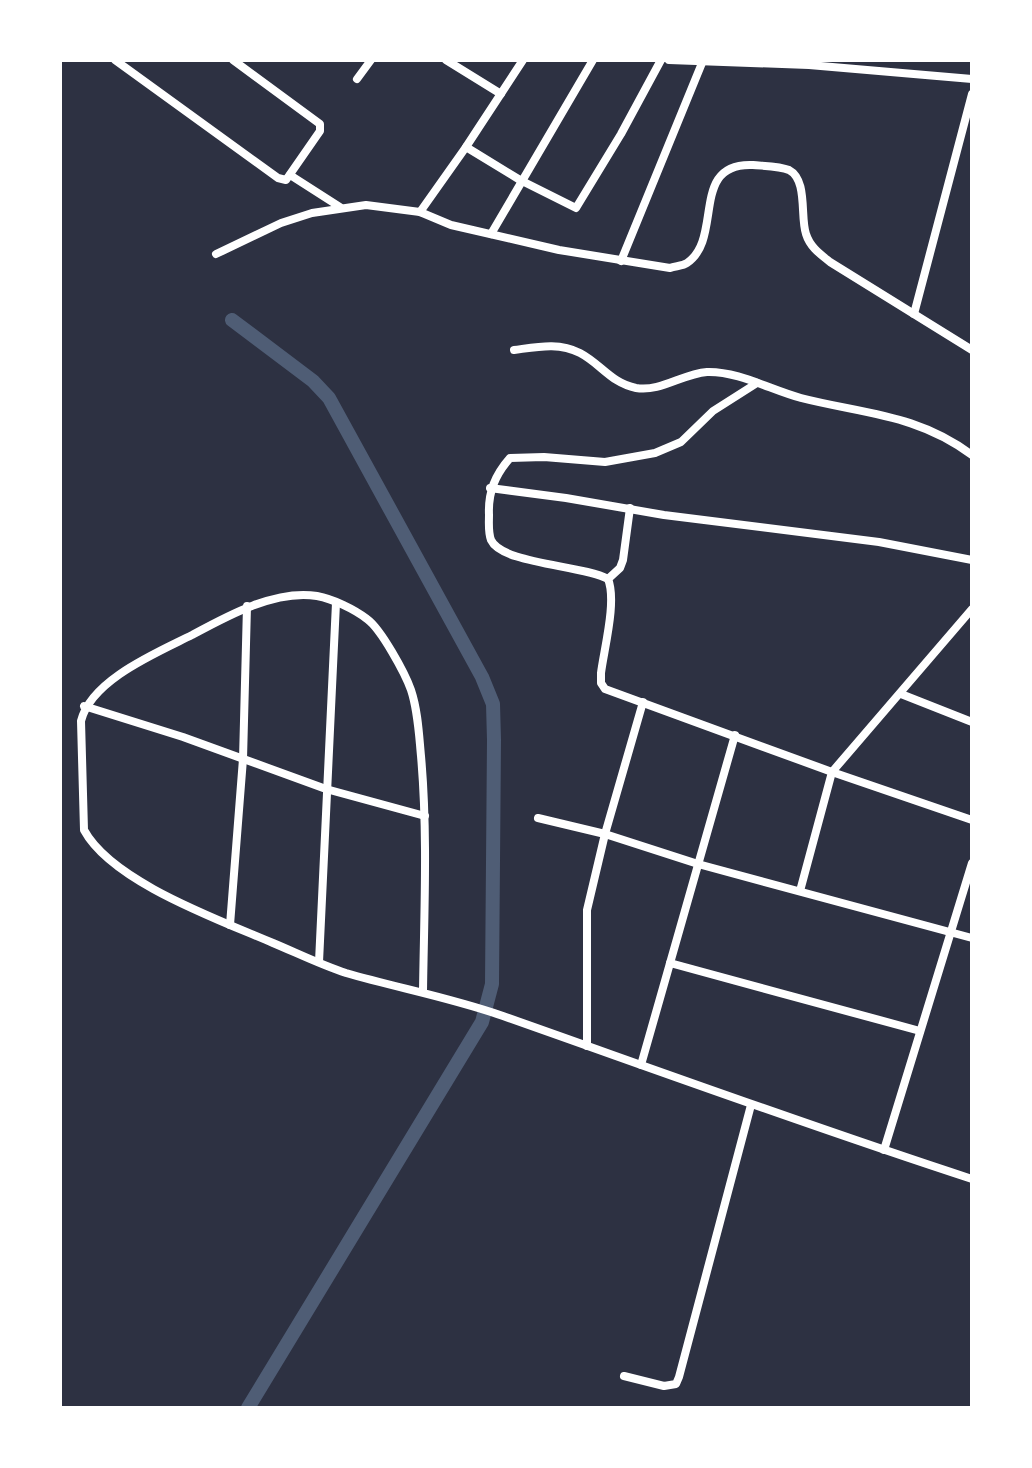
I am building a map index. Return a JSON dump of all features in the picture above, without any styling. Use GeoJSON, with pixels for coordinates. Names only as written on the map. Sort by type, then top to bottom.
{"type":"FeatureCollection","features":[{"type":"Feature","properties":{"kind":"street"},"geometry":{"type":"LineString","coordinates":[[115,60],[286,180],[320,131],[320,124],[233,60]]}},
{"type":"Feature","properties":{"kind":"street"},"geometry":{"type":"LineString","coordinates":[[357,79],[371,60]]}},
{"type":"Feature","properties":{"kind":"street"},"geometry":{"type":"LineString","coordinates":[[420,212],[523,60]]}},
{"type":"Feature","properties":{"kind":"street"},"geometry":{"type":"LineString","coordinates":[[491,234],[593,60]]}},
{"type":"Feature","properties":{"kind":"street"},"geometry":{"type":"LineString","coordinates":[[466,147],[572,208],[578,206],[661,60]]}},
{"type":"Feature","properties":{"kind":"street"},"geometry":{"type":"LineString","coordinates":[[669,60],[809,65],[972,79]]}},
{"type":"Feature","properties":{"kind":"street"},"geometry":{"type":"LineString","coordinates":[[448,61],[501,94]]}},
{"type":"Feature","properties":{"kind":"street"},"geometry":{"type":"LineString","coordinates":[[621,261],[702,63]]}},
{"type":"Feature","properties":{"kind":"street"},"geometry":{"type":"LineString","coordinates":[[914,314],[972,94]]}},
{"type":"Feature","properties":{"kind":"street"},"geometry":{"type":"LineString","coordinates":[[216,254],[281,223],[341,207],[392,206],[491,234],[670,268],[686,264],[696,254],[716,180],[726,169],[738,165],[789,170],[800,187],[802,221],[813,248],[830,262],[972,350]]}},
{"type":"Feature","properties":{"kind":"street"},"geometry":{"type":"LineString","coordinates":[[290,175],[341,207]]}},
{"type":"Feature","properties":{"kind":"street"},"geometry":{"type":"LineString","coordinates":[[514,350],[553,345],[566,348],[584,355],[618,382],[643,389],[705,372],[757,383],[800,398],[893,416],[939,434],[971,451]]}},
{"type":"Feature","properties":{"kind":"street"},"geometry":{"type":"LineString","coordinates":[[757,383],[713,411],[671,448],[641,457],[605,462],[513,457],[490,488],[489,528],[492,541],[508,555],[589,571],[608,579],[611,604],[601,683],[605,689],[972,820]]}},
{"type":"Feature","properties":{"kind":"street"},"geometry":{"type":"LineString","coordinates":[[490,488],[664,515],[879,542],[972,560]]}},
{"type":"Feature","properties":{"kind":"street"},"geometry":{"type":"LineString","coordinates":[[608,579],[620,568],[623,560],[630,508]]}},
{"type":"Feature","properties":{"kind":"street"},"geometry":{"type":"LineString","coordinates":[[423,992],[425,816],[417,723],[411,691],[369,620],[316,596],[247,606],[144,660],[98,691],[84,706],[81,721],[84,830],[89,839],[149,887],[343,972],[497,1014],[751,1105],[792,1116],[972,1179]]}},
{"type":"Feature","properties":{"kind":"street"},"geometry":{"type":"LineString","coordinates":[[319,962],[336,603]]}},
{"type":"Feature","properties":{"kind":"street"},"geometry":{"type":"LineString","coordinates":[[230,925],[243,759],[247,606]]}},
{"type":"Feature","properties":{"kind":"street"},"geometry":{"type":"LineString","coordinates":[[800,891],[832,772],[972,609]]}},
{"type":"Feature","properties":{"kind":"street"},"geometry":{"type":"LineString","coordinates":[[901,694],[972,722]]}},
{"type":"Feature","properties":{"kind":"street"},"geometry":{"type":"LineString","coordinates":[[587,1046],[587,910],[643,702]]}},
{"type":"Feature","properties":{"kind":"street"},"geometry":{"type":"LineString","coordinates":[[84,706],[183,737],[326,789],[425,816]]}},
{"type":"Feature","properties":{"kind":"street"},"geometry":{"type":"LineString","coordinates":[[641,1065],[735,735]]}},
{"type":"Feature","properties":{"kind":"street"},"geometry":{"type":"LineString","coordinates":[[538,818],[605,834],[698,864],[972,938]]}},
{"type":"Feature","properties":{"kind":"street"},"geometry":{"type":"LineString","coordinates":[[884,1150],[972,863]]}},
{"type":"Feature","properties":{"kind":"street"},"geometry":{"type":"LineString","coordinates":[[670,963],[920,1031]]}},
{"type":"Feature","properties":{"kind":"street"},"geometry":{"type":"LineString","coordinates":[[624,1376],[664,1386],[672,1386],[679,1377],[751,1105]]}},
{"type":"Feature","properties":{"kind":"waterway"},"geometry":{"type":"LineString","coordinates":[[232,320],[313,381],[329,398],[482,677],[493,704],[494,740],[492,984],[482,1022],[248,1408]]}}]}
